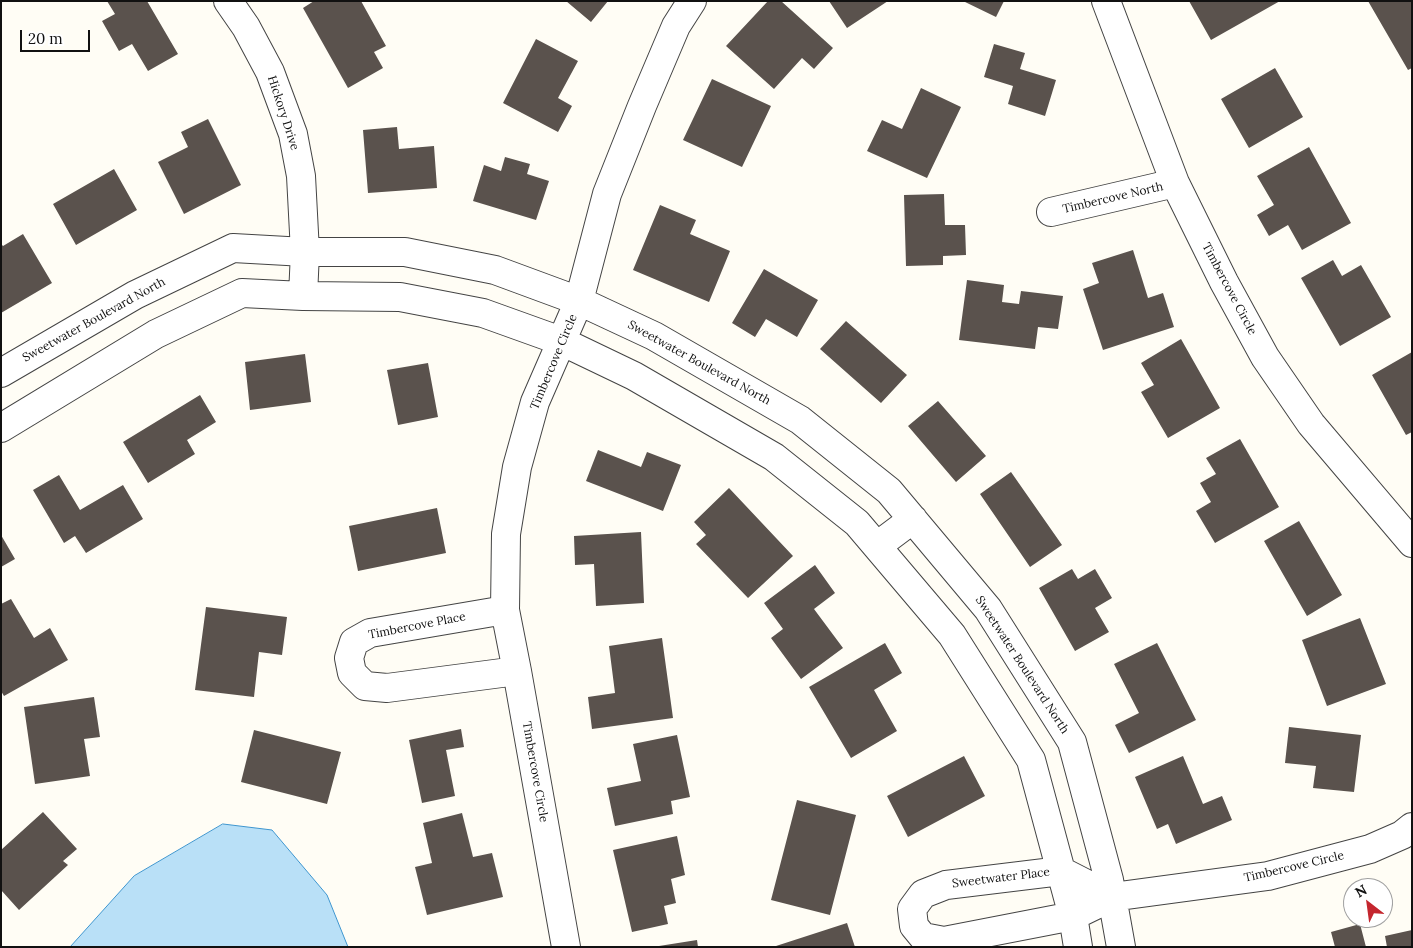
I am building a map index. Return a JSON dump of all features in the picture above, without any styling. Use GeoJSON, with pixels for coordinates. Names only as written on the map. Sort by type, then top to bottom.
{"type":"FeatureCollection","features":[{"type":"Feature","properties":{"kind":"street","name":"Hickory Drive"},"geometry":{"type":"LineString","coordinates":[[228,1],[246,27],[270,72],[292,134],[301,176],[305,252],[303,296]]}},
{"type":"Feature","properties":{"kind":"street","name":"Timbercove Circle"},"geometry":{"type":"LineString","coordinates":[[566,947],[505,610],[506,534],[517,467],[535,402],[579,301],[607,194],[676,26],[692,1]]}},
{"type":"Feature","properties":{"kind":"street","name":"Timbercove Circle"},"geometry":{"type":"LineString","coordinates":[[1106,1],[1175,183],[1224,282],[1265,357],[1310,424],[1412,543]]}},
{"type":"Feature","properties":{"kind":"street","name":"Timbercove North"},"geometry":{"type":"LineString","coordinates":[[1051,212],[1175,183]]}},
{"type":"Feature","properties":{"kind":"street","name":"Sweetwater Boulevard North"},"geometry":{"type":"LineString","coordinates":[[1,373],[135,294],[233,248],[305,252],[405,252],[495,270],[579,301],[654,336],[800,420],[889,491],[988,609],[1072,742],[1109,880],[1121,947]]}},
{"type":"Feature","properties":{"kind":"street"},"geometry":{"type":"LineString","coordinates":[[1,428],[156,334],[242,293],[400,297],[482,313],[562,342],[634,376],[774,457],[857,523],[952,635],[1031,760],[1073,916],[1078,947]]}},
{"type":"Feature","properties":{"kind":"street"},"geometry":{"type":"LineString","coordinates":[[877,546],[912,519]]}},
{"type":"Feature","properties":{"kind":"street","name":"Timbercove Place"},"geometry":{"type":"LineString","coordinates":[[505,610],[370,633],[354,642],[349,658],[352,673],[365,686],[388,688],[517,671]]}},
{"type":"Feature","properties":{"kind":"street","name":"Timbercove Circle"},"geometry":{"type":"LineString","coordinates":[[1112,897],[1268,876],[1370,849],[1402,835],[1412,827]]}},
{"type":"Feature","properties":{"kind":"street","name":"Sweetwater Place"},"geometry":{"type":"LineString","coordinates":[[1061,871],[1112,897],[1073,916],[944,942],[923,937],[914,926],[912,909],[923,894],[946,885],[1061,871]]}},
{"type":"Feature","properties":{"kind":"water"},"geometry":{"type":"Polygon","coordinates":[[[223,824],[272,830],[327,895],[348,947],[70,947],[134,876],[223,824]]]}},
{"type":"Feature","properties":{"kind":"building"},"geometry":{"type":"Polygon","coordinates":[[[107,1],[147,1],[178,54],[148,71],[132,44],[119,51],[102,21],[115,14],[107,1]]]}},
{"type":"Feature","properties":{"kind":"building"},"geometry":{"type":"Polygon","coordinates":[[[314,1],[361,1],[386,46],[374,52],[383,68],[348,88],[303,8],[314,1]]]}},
{"type":"Feature","properties":{"kind":"building"},"geometry":{"type":"Polygon","coordinates":[[[566,1],[608,1],[591,22],[566,1]]]}},
{"type":"Feature","properties":{"kind":"building"},"geometry":{"type":"Polygon","coordinates":[[[768,1],[781,1],[833,48],[814,69],[802,58],[774,89],[726,46],[768,1]]]}},
{"type":"Feature","properties":{"kind":"building"},"geometry":{"type":"Polygon","coordinates":[[[829,1],[888,1],[847,28],[829,1]]]}},
{"type":"Feature","properties":{"kind":"building"},"geometry":{"type":"Polygon","coordinates":[[[963,1],[1004,1],[996,17],[963,1]]]}},
{"type":"Feature","properties":{"kind":"building"},"geometry":{"type":"Polygon","coordinates":[[[1189,1],[1280,1],[1211,40],[1189,1]]]}},
{"type":"Feature","properties":{"kind":"building"},"geometry":{"type":"Polygon","coordinates":[[[1368,1],[1412,1],[1412,68],[1408,70],[1368,1]]]}},
{"type":"Feature","properties":{"kind":"building"},"geometry":{"type":"Polygon","coordinates":[[[536,39],[578,61],[558,98],[572,106],[558,132],[503,103],[536,39]]]}},
{"type":"Feature","properties":{"kind":"building"},"geometry":{"type":"Polygon","coordinates":[[[994,44],[1025,53],[1020,69],[1056,80],[1045,116],[1008,104],[1013,86],[984,77],[994,44]]]}},
{"type":"Feature","properties":{"kind":"building"},"geometry":{"type":"Polygon","coordinates":[[[1275,68],[1303,117],[1249,148],[1221,99],[1275,68]]]}},
{"type":"Feature","properties":{"kind":"building"},"geometry":{"type":"Polygon","coordinates":[[[712,79],[771,106],[742,167],[683,140],[712,79]]]}},
{"type":"Feature","properties":{"kind":"building"},"geometry":{"type":"Polygon","coordinates":[[[921,88],[961,107],[927,178],[867,151],[882,120],[902,129],[921,88]]]}},
{"type":"Feature","properties":{"kind":"building"},"geometry":{"type":"Polygon","coordinates":[[[208,119],[241,185],[184,214],[158,162],[188,147],[181,132],[208,119]]]}},
{"type":"Feature","properties":{"kind":"building"},"geometry":{"type":"Polygon","coordinates":[[[397,127],[399,149],[434,146],[437,188],[368,193],[363,130],[397,127]]]}},
{"type":"Feature","properties":{"kind":"building"},"geometry":{"type":"Polygon","coordinates":[[[1309,147],[1351,223],[1302,250],[1288,225],[1269,236],[1257,215],[1274,205],[1257,176],[1309,147]]]}},
{"type":"Feature","properties":{"kind":"building"},"geometry":{"type":"Polygon","coordinates":[[[505,157],[530,164],[527,174],[549,181],[536,220],[473,201],[484,165],[501,171],[505,157]]]}},
{"type":"Feature","properties":{"kind":"building"},"geometry":{"type":"Polygon","coordinates":[[[114,169],[137,210],[76,245],[53,204],[114,169]]]}},
{"type":"Feature","properties":{"kind":"building"},"geometry":{"type":"Polygon","coordinates":[[[944,194],[945,225],[965,225],[966,255],[943,256],[943,265],[906,266],[904,195],[944,194]]]}},
{"type":"Feature","properties":{"kind":"building"},"geometry":{"type":"Polygon","coordinates":[[[660,205],[696,220],[690,234],[730,251],[709,302],[633,270],[660,205]]]}},
{"type":"Feature","properties":{"kind":"building"},"geometry":{"type":"Polygon","coordinates":[[[23,234],[52,283],[1,313],[1,244],[3,246],[23,234]]]}},
{"type":"Feature","properties":{"kind":"building"},"geometry":{"type":"Polygon","coordinates":[[[1133,250],[1148,298],[1163,293],[1174,327],[1103,350],[1083,289],[1099,283],[1092,263],[1133,250]]]}},
{"type":"Feature","properties":{"kind":"building"},"geometry":{"type":"Polygon","coordinates":[[[1333,260],[1342,276],[1361,265],[1391,317],[1340,346],[1301,278],[1333,260]]]}},
{"type":"Feature","properties":{"kind":"building"},"geometry":{"type":"Polygon","coordinates":[[[764,269],[818,300],[797,337],[766,319],[755,337],[732,323],[764,269]]]}},
{"type":"Feature","properties":{"kind":"building"},"geometry":{"type":"Polygon","coordinates":[[[967,280],[1004,285],[1002,302],[1019,304],[1021,291],[1063,296],[1058,329],[1038,327],[1035,349],[959,340],[967,280]]]}},
{"type":"Feature","properties":{"kind":"building"},"geometry":{"type":"Polygon","coordinates":[[[846,321],[907,375],[881,403],[820,349],[846,321]]]}},
{"type":"Feature","properties":{"kind":"building"},"geometry":{"type":"Polygon","coordinates":[[[1181,339],[1220,408],[1168,438],[1141,392],[1154,385],[1141,363],[1181,339]]]}},
{"type":"Feature","properties":{"kind":"building"},"geometry":{"type":"Polygon","coordinates":[[[1412,352],[1412,432],[1406,435],[1372,375],[1412,352]]]}},
{"type":"Feature","properties":{"kind":"building"},"geometry":{"type":"Polygon","coordinates":[[[305,354],[311,402],[250,410],[245,362],[305,354]]]}},
{"type":"Feature","properties":{"kind":"building"},"geometry":{"type":"Polygon","coordinates":[[[428,363],[438,417],[398,425],[387,370],[428,363]]]}},
{"type":"Feature","properties":{"kind":"building"},"geometry":{"type":"Polygon","coordinates":[[[200,395],[216,422],[187,440],[195,454],[148,483],[123,442],[200,395]]]}},
{"type":"Feature","properties":{"kind":"building"},"geometry":{"type":"Polygon","coordinates":[[[938,401],[986,456],[956,482],[908,426],[938,401]]]}},
{"type":"Feature","properties":{"kind":"building"},"geometry":{"type":"Polygon","coordinates":[[[1240,439],[1279,507],[1215,543],[1196,511],[1211,502],[1200,483],[1216,474],[1206,458],[1240,439]]]}},
{"type":"Feature","properties":{"kind":"building"},"geometry":{"type":"Polygon","coordinates":[[[598,450],[641,467],[647,452],[681,465],[663,511],[586,481],[598,450]]]}},
{"type":"Feature","properties":{"kind":"building"},"geometry":{"type":"Polygon","coordinates":[[[1011,472],[1062,545],[1030,567],[980,494],[1011,472]]]}},
{"type":"Feature","properties":{"kind":"building"},"geometry":{"type":"Polygon","coordinates":[[[59,475],[80,510],[123,485],[143,519],[86,553],[75,536],[64,543],[33,490],[59,475]]]}},
{"type":"Feature","properties":{"kind":"building"},"geometry":{"type":"Polygon","coordinates":[[[729,488],[793,556],[748,598],[696,544],[706,535],[694,522],[729,488]]]}},
{"type":"Feature","properties":{"kind":"building"},"geometry":{"type":"Polygon","coordinates":[[[437,508],[446,553],[358,571],[349,526],[437,508]]]}},
{"type":"Feature","properties":{"kind":"building"},"geometry":{"type":"Polygon","coordinates":[[[1299,521],[1342,595],[1307,616],[1264,541],[1299,521]]]}},
{"type":"Feature","properties":{"kind":"building"},"geometry":{"type":"Polygon","coordinates":[[[641,532],[644,603],[596,606],[594,564],[575,565],[574,536],[641,532]]]}},
{"type":"Feature","properties":{"kind":"building"},"geometry":{"type":"Polygon","coordinates":[[[1,535],[15,559],[1,567],[1,535]]]}},
{"type":"Feature","properties":{"kind":"building"},"geometry":{"type":"Polygon","coordinates":[[[815,565],[835,593],[814,609],[843,648],[801,679],[771,638],[783,629],[764,603],[815,565]]]}},
{"type":"Feature","properties":{"kind":"building"},"geometry":{"type":"Polygon","coordinates":[[[1072,569],[1078,579],[1095,569],[1112,598],[1095,608],[1109,632],[1075,651],[1039,588],[1072,569]]]}},
{"type":"Feature","properties":{"kind":"building"},"geometry":{"type":"Polygon","coordinates":[[[11,599],[34,638],[50,628],[68,660],[4,696],[1,691],[1,604],[11,599]]]}},
{"type":"Feature","properties":{"kind":"building"},"geometry":{"type":"Polygon","coordinates":[[[206,607],[287,617],[282,655],[259,652],[254,697],[195,690],[206,607]]]}},
{"type":"Feature","properties":{"kind":"building"},"geometry":{"type":"Polygon","coordinates":[[[1360,618],[1386,684],[1327,706],[1302,640],[1360,618]]]}},
{"type":"Feature","properties":{"kind":"building"},"geometry":{"type":"Polygon","coordinates":[[[662,638],[673,718],[592,729],[588,697],[615,693],[609,646],[662,638]]]}},
{"type":"Feature","properties":{"kind":"building"},"geometry":{"type":"Polygon","coordinates":[[[885,643],[902,673],[874,690],[897,731],[851,758],[809,687],[885,643]]]}},
{"type":"Feature","properties":{"kind":"building"},"geometry":{"type":"Polygon","coordinates":[[[1157,643],[1196,720],[1129,753],[1115,725],[1139,713],[1114,664],[1157,643]]]}},
{"type":"Feature","properties":{"kind":"building"},"geometry":{"type":"Polygon","coordinates":[[[94,697],[100,737],[84,739],[90,776],[35,784],[24,707],[94,697]]]}},
{"type":"Feature","properties":{"kind":"building"},"geometry":{"type":"Polygon","coordinates":[[[1289,727],[1361,735],[1354,792],[1313,788],[1316,766],[1285,763],[1289,727]]]}},
{"type":"Feature","properties":{"kind":"building"},"geometry":{"type":"Polygon","coordinates":[[[461,729],[464,747],[446,750],[455,796],[422,803],[409,740],[461,729]]]}},
{"type":"Feature","properties":{"kind":"building"},"geometry":{"type":"Polygon","coordinates":[[[254,730],[341,752],[327,804],[241,782],[254,730]]]}},
{"type":"Feature","properties":{"kind":"building"},"geometry":{"type":"Polygon","coordinates":[[[677,735],[690,797],[671,801],[673,814],[615,826],[607,788],[641,781],[633,744],[677,735]]]}},
{"type":"Feature","properties":{"kind":"building"},"geometry":{"type":"Polygon","coordinates":[[[964,756],[985,796],[908,837],[887,796],[964,756]]]}},
{"type":"Feature","properties":{"kind":"building"},"geometry":{"type":"Polygon","coordinates":[[[1183,756],[1203,804],[1222,796],[1232,820],[1176,844],[1168,824],[1157,829],[1135,777],[1183,756]]]}},
{"type":"Feature","properties":{"kind":"building"},"geometry":{"type":"Polygon","coordinates":[[[797,800],[856,815],[830,915],[771,900],[797,800]]]}},
{"type":"Feature","properties":{"kind":"building"},"geometry":{"type":"Polygon","coordinates":[[[43,812],[77,849],[63,861],[68,865],[19,910],[1,890],[1,850],[43,812]]]}},
{"type":"Feature","properties":{"kind":"building"},"geometry":{"type":"Polygon","coordinates":[[[462,813],[473,857],[492,853],[503,897],[427,915],[415,867],[432,863],[423,823],[462,813]]]}},
{"type":"Feature","properties":{"kind":"building"},"geometry":{"type":"Polygon","coordinates":[[[677,836],[685,875],[671,879],[676,903],[664,906],[668,924],[632,932],[613,850],[677,836]]]}},
{"type":"Feature","properties":{"kind":"building"},"geometry":{"type":"Polygon","coordinates":[[[847,923],[855,947],[776,947],[776,946],[847,923]]]}},
{"type":"Feature","properties":{"kind":"building"},"geometry":{"type":"Polygon","coordinates":[[[1346,928],[1361,928],[1366,947],[1335,947],[1331,932],[1346,928]]]}},
{"type":"Feature","properties":{"kind":"building"},"geometry":{"type":"Polygon","coordinates":[[[1412,930],[1412,947],[1387,947],[1385,936],[1412,930]]]}},
{"type":"Feature","properties":{"kind":"building"},"geometry":{"type":"Polygon","coordinates":[[[697,940],[698,947],[659,947],[659,946],[697,940]]]}}]}
